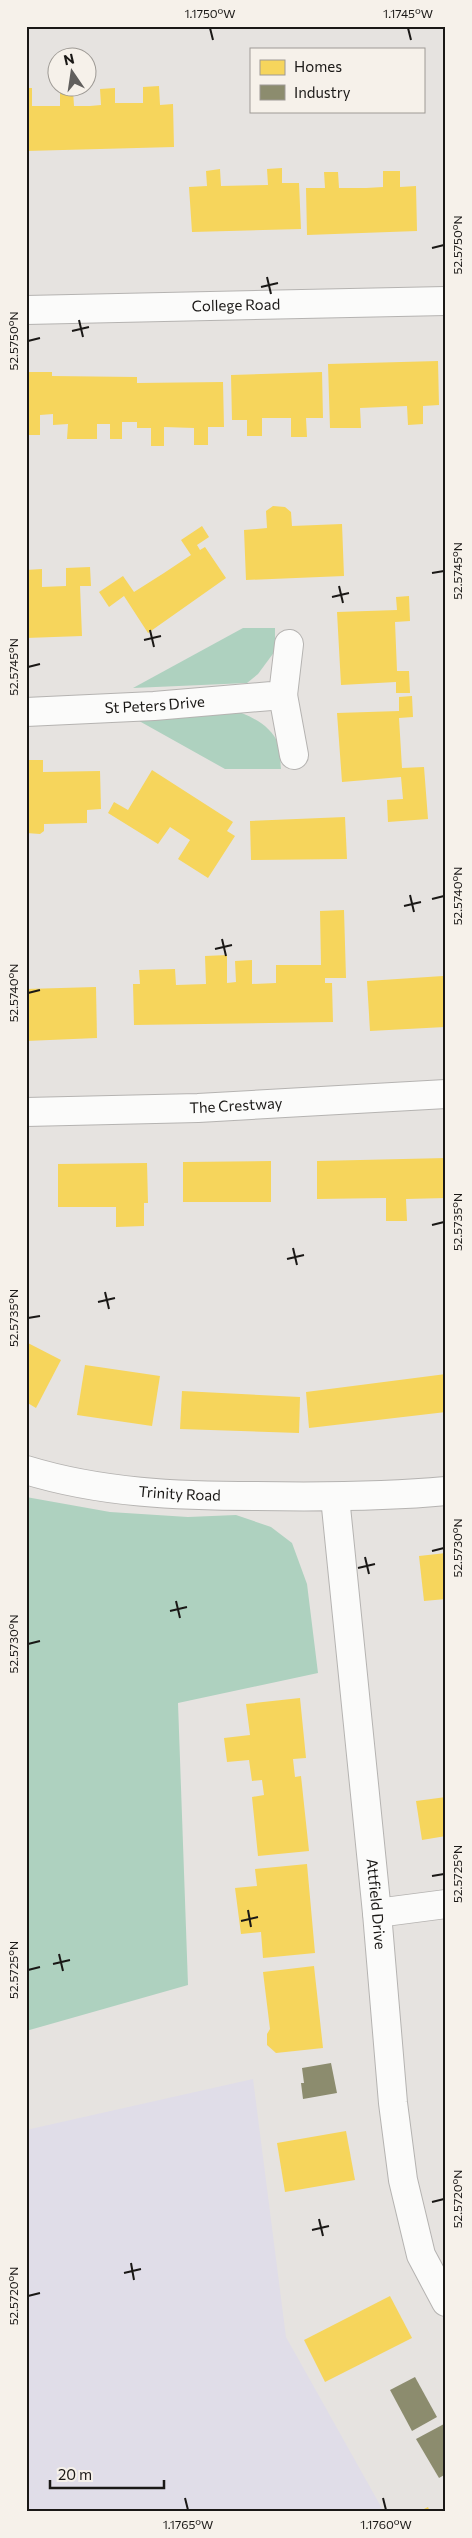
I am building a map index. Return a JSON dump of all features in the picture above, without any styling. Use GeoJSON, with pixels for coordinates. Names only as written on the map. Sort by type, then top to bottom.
{"type":"FeatureCollection","features":[{"type":"Feature","properties":{"kind":"street","name":"College Road"},"geometry":{"type":"LineString","coordinates":[[26,310],[446,301]]}},
{"type":"Feature","properties":{"kind":"street"},"geometry":{"type":"LineString","coordinates":[[289,644],[283,694],[294,755]]}},
{"type":"Feature","properties":{"kind":"street","name":"St Peters Drive"},"geometry":{"type":"LineString","coordinates":[[26,712],[154,706],[283,694]]}},
{"type":"Feature","properties":{"kind":"street","name":"The Crestway"},"geometry":{"type":"LineString","coordinates":[[26,1112],[198,1108],[446,1094]]}},
{"type":"Feature","properties":{"kind":"street","name":"Trinity Road"},"geometry":{"type":"LineString","coordinates":[[26,1470],[60,1480],[119,1490],[191,1496],[335,1498]]}},
{"type":"Feature","properties":{"kind":"street"},"geometry":{"type":"LineString","coordinates":[[335,1498],[446,1491]]}},
{"type":"Feature","properties":{"kind":"street","name":"Attfield Drive"},"geometry":{"type":"LineString","coordinates":[[335,1498],[377,1912],[392,2103],[403,2180],[421,2255],[446,2302]]}},
{"type":"Feature","properties":{"kind":"street"},"geometry":{"type":"LineString","coordinates":[[377,1912],[446,1904]]}},
{"type":"Feature","properties":{"kind":"shaded area"},"geometry":{"type":"Polygon","coordinates":[[[253,2079],[286,2337],[384,2512],[26,2512],[26,2130],[253,2079]]]}},
{"type":"Feature","properties":{"kind":"green space"},"geometry":{"type":"Polygon","coordinates":[[[243,628],[275,628],[275,651],[258,674],[247,683],[133,688],[243,628]]]}},
{"type":"Feature","properties":{"kind":"green space"},"geometry":{"type":"Polygon","coordinates":[[[228,708],[251,717],[270,731],[279,745],[281,769],[225,769],[132,717],[228,708]]]}},
{"type":"Feature","properties":{"kind":"green space"},"geometry":{"type":"Polygon","coordinates":[[[26,1497],[110,1512],[188,1517],[236,1515],[271,1527],[292,1543],[307,1584],[318,1673],[178,1703],[188,1985],[26,2031],[26,1497]]]}},
{"type":"Feature","properties":{"kind":"building: Homes"},"geometry":{"type":"Polygon","coordinates":[[[159,86],[160,105],[173,104],[174,147],[26,151],[26,88],[32,88],[32,106],[60,106],[60,98],[74,98],[74,106],[90,106],[101,105],[100,89],[115,88],[115,103],[143,103],[143,87],[159,86]]]}},
{"type":"Feature","properties":{"kind":"building: Homes"},"geometry":{"type":"Polygon","coordinates":[[[282,168],[282,183],[299,183],[301,229],[192,232],[189,187],[207,186],[206,171],[220,169],[221,186],[268,185],[267,169],[282,168]]]}},
{"type":"Feature","properties":{"kind":"building: Homes"},"geometry":{"type":"Polygon","coordinates":[[[383,171],[400,171],[400,187],[416,186],[417,231],[307,235],[306,188],[325,188],[324,172],[338,172],[339,188],[366,188],[383,187],[383,171]]]}},
{"type":"Feature","properties":{"kind":"building: Homes"},"geometry":{"type":"Polygon","coordinates":[[[438,361],[439,405],[423,406],[423,424],[408,425],[407,406],[360,408],[361,428],[330,428],[328,364],[438,361]]]}},
{"type":"Feature","properties":{"kind":"building: Homes"},"geometry":{"type":"Polygon","coordinates":[[[26,372],[52,372],[52,376],[137,377],[137,383],[223,382],[224,427],[208,427],[208,445],[194,445],[194,428],[164,427],[164,446],[151,446],[151,428],[137,428],[137,422],[122,422],[122,439],[110,439],[110,424],[97,424],[97,439],[67,439],[68,424],[53,425],[53,414],[40,415],[40,435],[26,435],[26,372]]]}},
{"type":"Feature","properties":{"kind":"building: Homes"},"geometry":{"type":"Polygon","coordinates":[[[322,372],[323,418],[306,418],[307,437],[291,437],[291,418],[262,418],[262,436],[247,436],[247,420],[232,420],[231,375],[322,372]]]}},
{"type":"Feature","properties":{"kind":"building: Homes"},"geometry":{"type":"Polygon","coordinates":[[[273,506],[285,507],[291,512],[292,526],[342,524],[344,576],[246,580],[244,530],[267,528],[266,511],[273,506]]]}},
{"type":"Feature","properties":{"kind":"building: Homes"},"geometry":{"type":"Polygon","coordinates":[[[202,526],[209,537],[197,545],[200,550],[205,547],[226,578],[148,633],[124,596],[109,607],[99,592],[123,576],[134,592],[164,573],[191,555],[181,540],[202,526]]]}},
{"type":"Feature","properties":{"kind":"building: Homes"},"geometry":{"type":"Polygon","coordinates":[[[90,567],[91,586],[80,586],[82,636],[26,638],[26,570],[42,569],[42,587],[66,586],[66,568],[90,567]]]}},
{"type":"Feature","properties":{"kind":"building: Homes"},"geometry":{"type":"Polygon","coordinates":[[[409,596],[410,621],[395,622],[397,671],[409,671],[410,693],[396,693],[396,682],[341,685],[337,612],[397,610],[396,597],[409,596]]]}},
{"type":"Feature","properties":{"kind":"building: Homes"},"geometry":{"type":"Polygon","coordinates":[[[412,696],[413,717],[399,718],[402,768],[424,767],[428,819],[388,822],[387,800],[403,799],[401,777],[342,782],[337,713],[399,711],[399,697],[412,696]]]}},
{"type":"Feature","properties":{"kind":"building: Homes"},"geometry":{"type":"Polygon","coordinates":[[[26,760],[43,760],[43,772],[100,771],[101,809],[87,810],[87,823],[44,824],[44,831],[40,834],[26,833],[26,760]]]}},
{"type":"Feature","properties":{"kind":"building: Homes"},"geometry":{"type":"Polygon","coordinates":[[[152,770],[233,822],[227,831],[235,836],[208,878],[178,859],[190,840],[170,827],[158,844],[108,813],[114,802],[128,810],[152,770]]]}},
{"type":"Feature","properties":{"kind":"building: Homes"},"geometry":{"type":"Polygon","coordinates":[[[345,817],[347,859],[251,860],[250,821],[345,817]]]}},
{"type":"Feature","properties":{"kind":"building: Homes"},"geometry":{"type":"Polygon","coordinates":[[[344,910],[346,978],[325,978],[325,983],[332,983],[333,1022],[134,1025],[133,984],[140,984],[139,970],[175,969],[176,985],[206,984],[205,956],[227,955],[227,983],[236,982],[235,961],[252,960],[252,984],[276,983],[276,965],[321,965],[320,911],[344,910]]]}},
{"type":"Feature","properties":{"kind":"building: Homes"},"geometry":{"type":"Polygon","coordinates":[[[443,976],[445,1027],[370,1031],[367,981],[443,976]]]}},
{"type":"Feature","properties":{"kind":"building: Homes"},"geometry":{"type":"Polygon","coordinates":[[[96,987],[97,1038],[26,1041],[26,989],[96,987]]]}},
{"type":"Feature","properties":{"kind":"building: Homes"},"geometry":{"type":"Polygon","coordinates":[[[446,1158],[446,1198],[406,1199],[407,1221],[386,1221],[386,1198],[317,1199],[317,1161],[446,1158]]]}},
{"type":"Feature","properties":{"kind":"building: Homes"},"geometry":{"type":"Polygon","coordinates":[[[271,1161],[271,1202],[183,1202],[183,1162],[271,1161]]]}},
{"type":"Feature","properties":{"kind":"building: Homes"},"geometry":{"type":"Polygon","coordinates":[[[147,1163],[148,1203],[144,1203],[144,1226],[116,1227],[116,1207],[58,1207],[58,1164],[147,1163]]]}},
{"type":"Feature","properties":{"kind":"building: Homes"},"geometry":{"type":"Polygon","coordinates":[[[26,1342],[61,1360],[36,1408],[26,1402],[26,1342]]]}},
{"type":"Feature","properties":{"kind":"building: Homes"},"geometry":{"type":"Polygon","coordinates":[[[85,1365],[160,1376],[152,1426],[77,1415],[85,1365]]]}},
{"type":"Feature","properties":{"kind":"building: Homes"},"geometry":{"type":"Polygon","coordinates":[[[446,1374],[446,1412],[309,1428],[306,1392],[446,1374]]]}},
{"type":"Feature","properties":{"kind":"building: Homes"},"geometry":{"type":"Polygon","coordinates":[[[182,1391],[300,1397],[299,1433],[180,1429],[182,1391]]]}},
{"type":"Feature","properties":{"kind":"building: Homes"},"geometry":{"type":"Polygon","coordinates":[[[446,1553],[446,1599],[424,1601],[419,1556],[446,1553]]]}},
{"type":"Feature","properties":{"kind":"building: Homes"},"geometry":{"type":"Polygon","coordinates":[[[300,1698],[306,1758],[293,1759],[295,1777],[301,1776],[309,1851],[258,1856],[252,1797],[264,1795],[262,1780],[252,1781],[249,1760],[227,1762],[224,1738],[250,1735],[246,1704],[300,1698]]]}},
{"type":"Feature","properties":{"kind":"building: Homes"},"geometry":{"type":"Polygon","coordinates":[[[446,1797],[446,1836],[422,1840],[416,1801],[446,1797]]]}},
{"type":"Feature","properties":{"kind":"building: Homes"},"geometry":{"type":"Polygon","coordinates":[[[307,1864],[315,1953],[263,1958],[261,1932],[241,1934],[235,1888],[257,1886],[255,1869],[307,1864]]]}},
{"type":"Feature","properties":{"kind":"building: Homes"},"geometry":{"type":"Polygon","coordinates":[[[314,1966],[323,2048],[276,2053],[267,2045],[267,2034],[270,2029],[263,1972],[314,1966]]]}},
{"type":"Feature","properties":{"kind":"building: Homes"},"geometry":{"type":"Polygon","coordinates":[[[346,2131],[355,2180],[285,2192],[277,2143],[346,2131]]]}},
{"type":"Feature","properties":{"kind":"building: Homes"},"geometry":{"type":"Polygon","coordinates":[[[390,2296],[412,2338],[325,2382],[304,2340],[390,2296]]]}},
{"type":"Feature","properties":{"kind":"building: Homes"},"geometry":{"type":"Polygon","coordinates":[[[428,2507],[430,2512],[418,2512],[428,2507]]]}},
{"type":"Feature","properties":{"kind":"building: Industry"},"geometry":{"type":"Polygon","coordinates":[[[331,2063],[337,2093],[303,2099],[301,2083],[304,2083],[302,2068],[331,2063]]]}},
{"type":"Feature","properties":{"kind":"building: Industry"},"geometry":{"type":"Polygon","coordinates":[[[415,2377],[437,2417],[412,2431],[390,2390],[415,2377]]]}},
{"type":"Feature","properties":{"kind":"building: Industry"},"geometry":{"type":"Polygon","coordinates":[[[444,2424],[446,2428],[446,2474],[439,2478],[416,2439],[444,2424]]]}}]}
